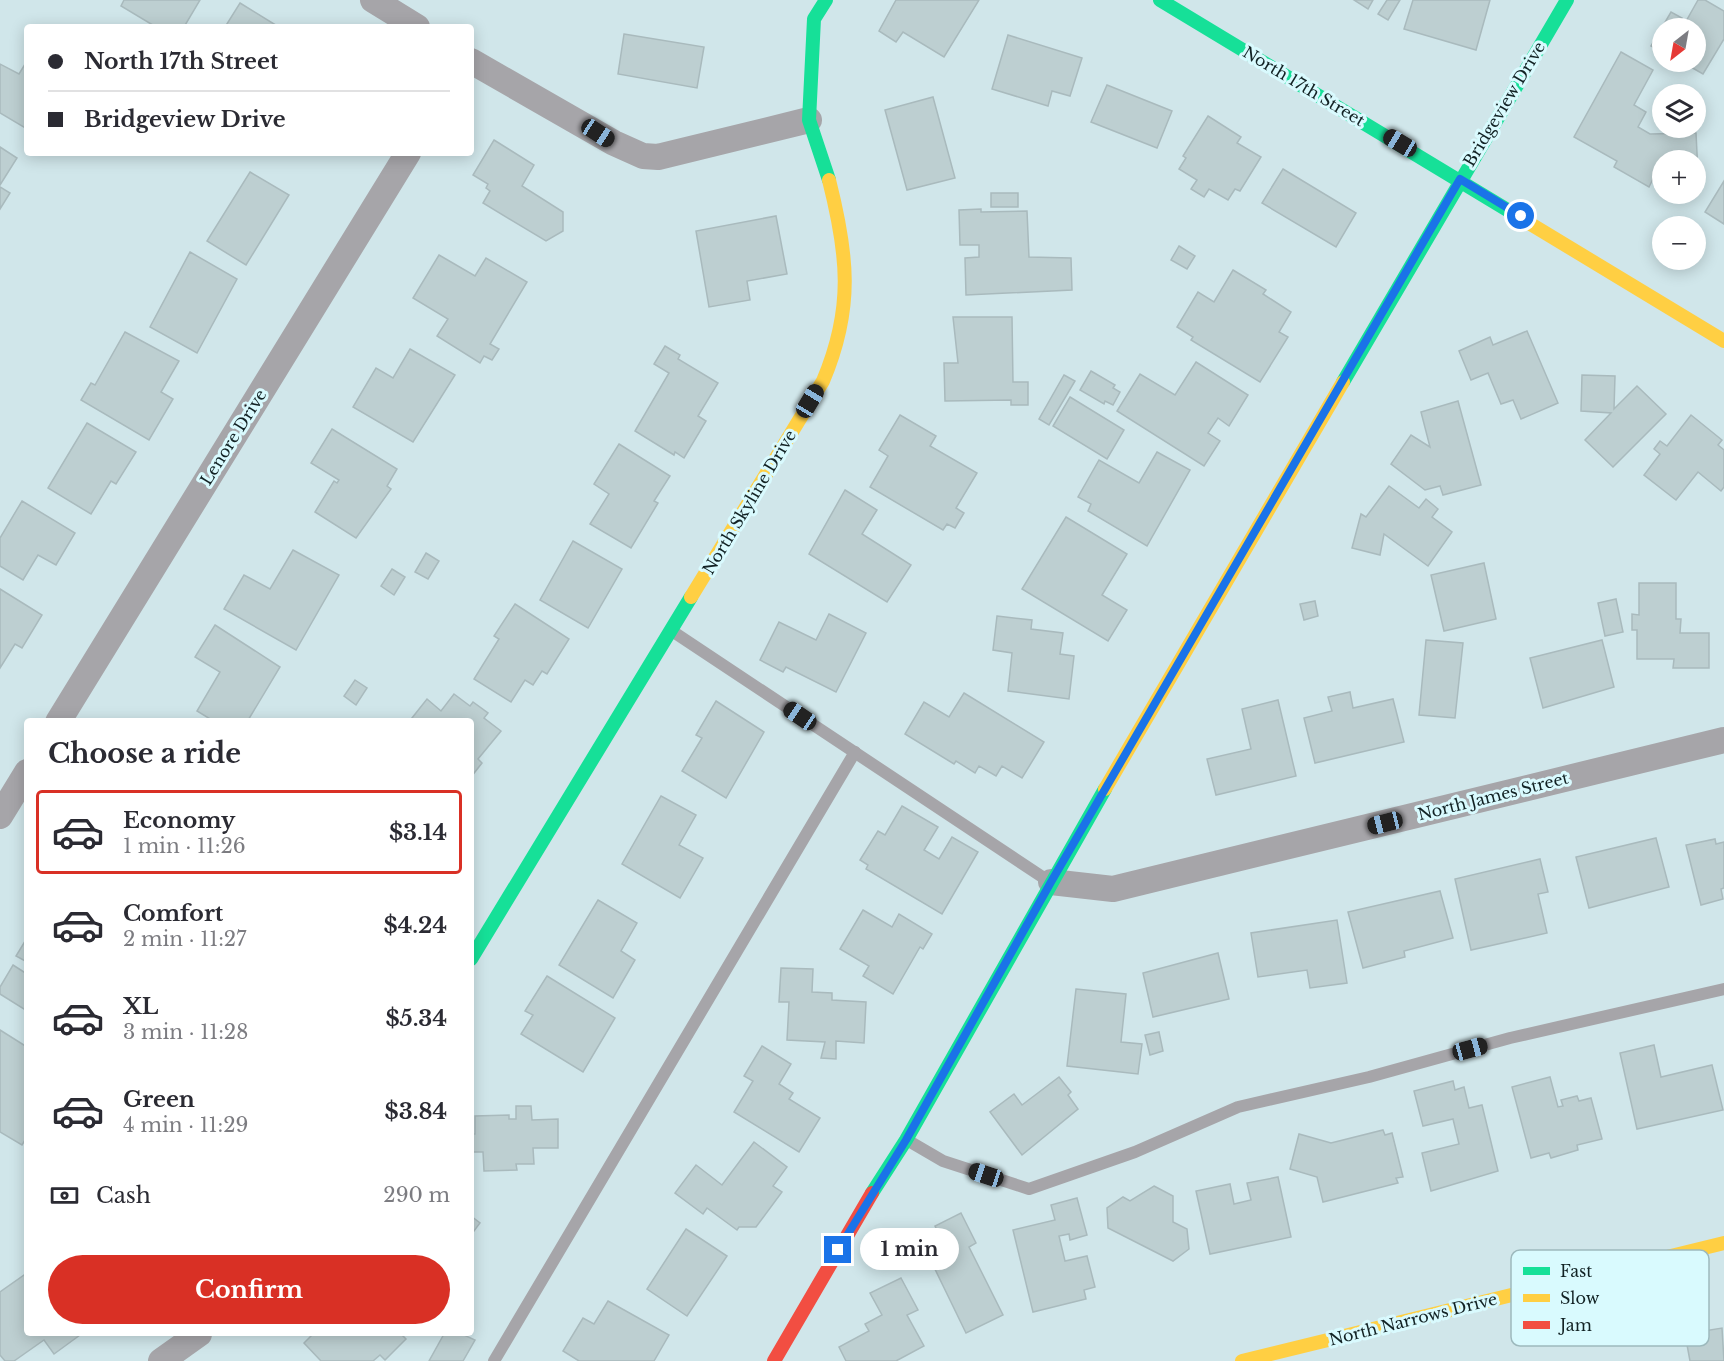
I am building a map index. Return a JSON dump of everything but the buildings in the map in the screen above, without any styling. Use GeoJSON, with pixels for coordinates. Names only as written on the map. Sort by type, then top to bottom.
{"type":"FeatureCollection","features":[{"type":"Feature","properties":{"kind":"street"},"geometry":{"type":"LineString","coordinates":[[373,0],[412,24]]}},
{"type":"Feature","properties":{"kind":"street","name":"North Skyline Drive"},"geometry":{"type":"LineString","coordinates":[[474,954],[823,381],[836,350],[844,305],[846,262],[842,231],[830,182],[809,120],[814,20],[826,0]]}},
{"type":"Feature","properties":{"kind":"street","name":"North 17th Street"},"geometry":{"type":"LineString","coordinates":[[1160,0],[1460,179],[1724,341]]}},
{"type":"Feature","properties":{"kind":"street","name":"Bridgeview Drive"},"geometry":{"type":"LineString","coordinates":[[774,1361],[859,1213],[906,1140],[1051,882],[1460,179],[1567,0]]}},
{"type":"Feature","properties":{"kind":"street"},"geometry":{"type":"LineString","coordinates":[[474,63],[614,143],[643,156],[658,157],[809,120]]}},
{"type":"Feature","properties":{"kind":"street","name":"Lenore Drive"},"geometry":{"type":"LineString","coordinates":[[60,718],[406,156]]}},
{"type":"Feature","properties":{"kind":"street","name":"North James Street"},"geometry":{"type":"LineString","coordinates":[[1051,882],[1113,889],[1724,740]]}},
{"type":"Feature","properties":{"kind":"street"},"geometry":{"type":"LineString","coordinates":[[0,816],[24,777]]}},
{"type":"Feature","properties":{"kind":"street","name":"North Narrows Drive"},"geometry":{"type":"LineString","coordinates":[[1695,1250],[1724,1243]]}},
{"type":"Feature","properties":{"kind":"street","name":"North Narrows Drive"},"geometry":{"type":"LineString","coordinates":[[1242,1361],[1511,1295]]}},
{"type":"Feature","properties":{"kind":"street"},"geometry":{"type":"LineString","coordinates":[[161,1361],[196,1336]]}},
{"type":"Feature","properties":{"kind":"lane"},"geometry":{"type":"LineString","coordinates":[[670,631],[1051,882]]}},
{"type":"Feature","properties":{"kind":"lane"},"geometry":{"type":"LineString","coordinates":[[494,1361],[855,752]]}},
{"type":"Feature","properties":{"kind":"lane"},"geometry":{"type":"LineString","coordinates":[[906,1140],[943,1161],[1029,1189],[1135,1152],[1238,1107],[1369,1077],[1510,1038],[1724,989]]}},
{"type":"Feature","properties":{"kind":"traffic: fast"},"geometry":{"type":"LineString","coordinates":[[826,0],[814,19],[809,120],[829,180]]}},
{"type":"Feature","properties":{"kind":"traffic: fast"},"geometry":{"type":"LineString","coordinates":[[1160,0],[1524,220]]}},
{"type":"Feature","properties":{"kind":"traffic: fast"},"geometry":{"type":"LineString","coordinates":[[1343,382],[1567,0]]}},
{"type":"Feature","properties":{"kind":"traffic: fast"},"geometry":{"type":"LineString","coordinates":[[474,954],[691,597]]}},
{"type":"Feature","properties":{"kind":"traffic: fast"},"geometry":{"type":"LineString","coordinates":[[872,1193],[906,1140],[1105,789]]}},
{"type":"Feature","properties":{"kind":"traffic: slow"},"geometry":{"type":"LineString","coordinates":[[691,597],[823,381],[833,354],[844,305],[845,281],[844,257],[829,180]]}},
{"type":"Feature","properties":{"kind":"traffic: slow"},"geometry":{"type":"LineString","coordinates":[[1524,220],[1724,341]]}},
{"type":"Feature","properties":{"kind":"traffic: slow"},"geometry":{"type":"LineString","coordinates":[[1105,789],[1343,382]]}},
{"type":"Feature","properties":{"kind":"traffic: slow"},"geometry":{"type":"LineString","coordinates":[[1695,1250],[1724,1243]]}},
{"type":"Feature","properties":{"kind":"traffic: slow"},"geometry":{"type":"LineString","coordinates":[[1242,1361],[1511,1295]]}},
{"type":"Feature","properties":{"kind":"traffic: jam"},"geometry":{"type":"LineString","coordinates":[[774,1361],[872,1193]]}},
{"type":"Feature","properties":{"kind":"route"},"geometry":{"type":"LineString","coordinates":[[838,1250],[906,1140],[1051,882],[1460,179],[1521,216]]}}]}
